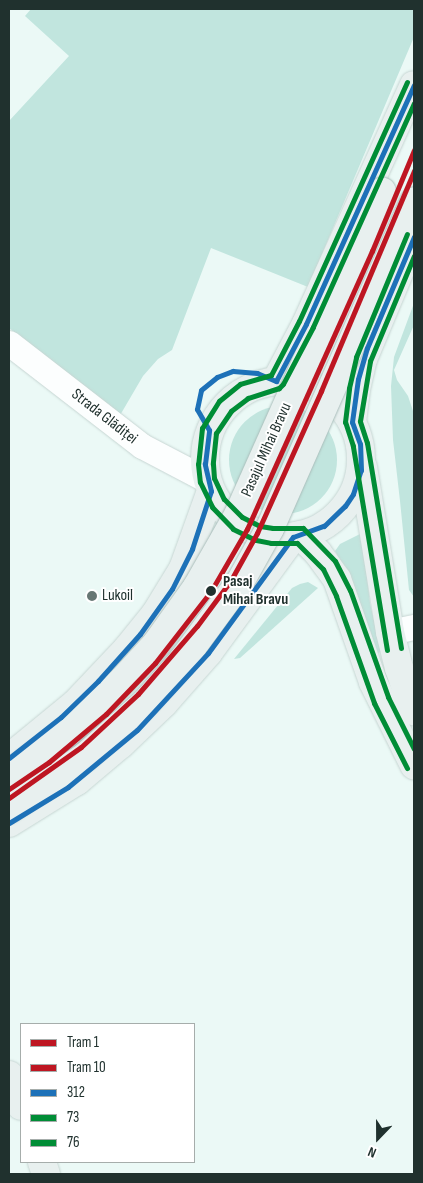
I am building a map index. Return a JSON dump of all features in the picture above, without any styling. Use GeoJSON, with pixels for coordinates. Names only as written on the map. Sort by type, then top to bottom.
{"type":"FeatureCollection","features":[{"type":"Feature","properties":{"kind":"main road"},"geometry":{"type":"LineString","coordinates":[[276,381],[306,324],[414,84]]}},
{"type":"Feature","properties":{"kind":"main road","name":"Pasajul Mihai Bravu"},"geometry":{"type":"LineString","coordinates":[[9,775],[68,732],[123,680],[157,643],[202,580],[238,515],[414,119]]}},
{"type":"Feature","properties":{"kind":"main road"},"geometry":{"type":"LineString","coordinates":[[9,809],[87,755],[133,714],[182,662],[240,582],[270,528],[414,201]]}},
{"type":"Feature","properties":{"kind":"main road"},"geometry":{"type":"LineString","coordinates":[[352,422],[356,384],[363,359],[414,237]]}},
{"type":"Feature","properties":{"kind":"main road"},"geometry":{"type":"LineString","coordinates":[[361,455],[358,481],[346,506],[324,526],[297,536],[272,536],[247,529],[227,514],[210,486],[205,464],[209,430],[225,406],[244,391],[276,381],[302,383],[321,391],[339,405],[357,432],[402,629],[399,668],[414,711]]}},
{"type":"Feature","properties":{"kind":"main road"},"geometry":{"type":"LineString","coordinates":[[9,758],[75,704],[127,649],[150,620],[183,569],[210,486]]}},
{"type":"Feature","properties":{"kind":"main road"},"geometry":{"type":"LineString","coordinates":[[297,536],[318,553],[337,579],[374,682],[414,765]]}},
{"type":"Feature","properties":{"kind":"main road"},"geometry":{"type":"LineString","coordinates":[[9,823],[73,784],[104,759],[157,710],[208,653],[297,536]]}},
{"type":"Feature","properties":{"kind":"main road"},"geometry":{"type":"LineString","coordinates":[[9,1075],[20,1103]]}},
{"type":"Feature","properties":{"kind":"street","name":"Strada Glădiței"},"geometry":{"type":"LineString","coordinates":[[9,343],[142,446],[210,486]]}},
{"type":"Feature","properties":{"kind":"green space"},"geometry":{"type":"Polygon","coordinates":[[[31,9],[414,9],[414,37],[308,287],[211,248],[172,350],[158,359],[143,376],[119,417],[9,328],[9,121],[69,56],[25,16],[31,9]]]}},
{"type":"Feature","properties":{"kind":"green space"},"geometry":{"type":"Polygon","coordinates":[[[414,303],[414,325],[394,370],[397,380],[408,396],[414,414],[414,597],[409,590],[393,440],[391,386],[394,357],[414,303]]]}},
{"type":"Feature","properties":{"kind":"green space"},"geometry":{"type":"Polygon","coordinates":[[[283,406],[304,410],[321,422],[333,439],[337,460],[333,481],[321,498],[304,510],[283,514],[262,510],[245,498],[233,481],[229,460],[233,439],[245,422],[262,410],[283,406]]]}},
{"type":"Feature","properties":{"kind":"green space"},"geometry":{"type":"Polygon","coordinates":[[[362,533],[370,603],[381,652],[378,653],[353,583],[335,551],[340,544],[362,533]]]}},
{"type":"Feature","properties":{"kind":"green space"},"geometry":{"type":"Polygon","coordinates":[[[308,582],[318,588],[240,658],[234,659],[292,588],[308,582]]]}},
{"type":"Feature","properties":{"kind":"tram line","name":"1"},"geometry":{"type":"LineString","coordinates":[[9,789],[49,762],[106,714],[155,663],[211,591],[247,529],[372,251],[414,150]]}},
{"type":"Feature","properties":{"kind":"tram line","name":"10"},"geometry":{"type":"LineString","coordinates":[[9,798],[81,747],[138,694],[197,626],[231,580],[257,533],[321,391],[414,171]]}},
{"type":"Feature","properties":{"kind":"transit line","name":"73"},"geometry":{"type":"LineString","coordinates":[[407,82],[299,321],[271,375],[240,384],[219,401],[202,428],[198,464],[200,482],[212,507],[233,529],[256,540],[271,543],[297,543],[323,569],[336,596],[374,703],[407,768]]}},
{"type":"Feature","properties":{"kind":"transit line","name":"312"},"geometry":{"type":"LineString","coordinates":[[9,758],[61,717],[98,681],[140,634],[172,589],[192,549],[211,491],[205,464],[209,430],[197,409],[201,390],[217,377],[233,371],[257,373],[276,381],[306,324],[414,85]]}},
{"type":"Feature","properties":{"kind":"transit line","name":"76"},"geometry":{"type":"LineString","coordinates":[[414,103],[313,327],[283,384],[279,388],[248,398],[231,411],[216,433],[213,464],[214,478],[224,499],[242,517],[260,526],[303,528],[335,561],[350,590],[388,697],[414,749]]}},
{"type":"Feature","properties":{"kind":"transit line","name":"76"},"geometry":{"type":"LineString","coordinates":[[387,650],[353,446],[345,422],[349,388],[356,357],[407,234]]}},
{"type":"Feature","properties":{"kind":"transit line","name":"312"},"geometry":{"type":"LineString","coordinates":[[9,823],[68,787],[137,730],[208,653],[293,537],[324,526],[345,506],[353,494],[361,470],[360,444],[352,422],[358,379],[367,348],[414,237]]}},
{"type":"Feature","properties":{"kind":"transit line","name":"73"},"geometry":{"type":"LineString","coordinates":[[401,648],[367,443],[360,421],[370,361],[414,256]]}},
{"type":"Feature","properties":{"kind":"place","name":"Pasaj Mihai Bravu"},"geometry":{"type":"Point","coordinates":[211,591]}},
{"type":"Feature","properties":{"kind":"place","name":"Lukoil"},"geometry":{"type":"Point","coordinates":[92,596]}}]}
